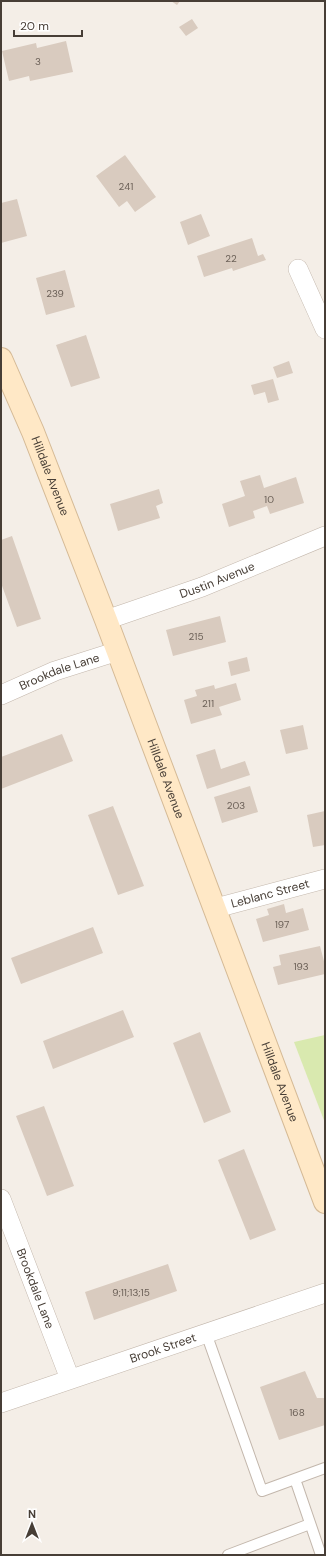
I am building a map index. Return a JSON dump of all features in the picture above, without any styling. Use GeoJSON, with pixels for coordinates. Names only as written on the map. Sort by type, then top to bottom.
{"type":"FeatureCollection","features":[{"type":"Feature","properties":{"kind":"main road","name":"Hilldale Avenue"},"geometry":{"type":"LineString","coordinates":[[1,360],[33,432],[118,651],[216,908],[325,1202]]}},
{"type":"Feature","properties":{"kind":"street"},"geometry":{"type":"LineString","coordinates":[[298,269],[325,329]]}},
{"type":"Feature","properties":{"kind":"street","name":"Dustin Avenue"},"geometry":{"type":"LineString","coordinates":[[106,620],[202,587],[325,536]]}},
{"type":"Feature","properties":{"kind":"street","name":"Brookdale Lane"},"geometry":{"type":"LineString","coordinates":[[1,695],[55,671],[118,651]]}},
{"type":"Feature","properties":{"kind":"street","name":"Leblanc Street"},"geometry":{"type":"LineString","coordinates":[[216,908],[325,879]]}},
{"type":"Feature","properties":{"kind":"street","name":"Brookdale Lane"},"geometry":{"type":"LineString","coordinates":[[1,1199],[70,1379]]}},
{"type":"Feature","properties":{"kind":"street","name":"Brook Street"},"geometry":{"type":"LineString","coordinates":[[1,1403],[325,1293]]}},
{"type":"Feature","properties":{"kind":"lane"},"geometry":{"type":"LineString","coordinates":[[206,1333],[262,1491],[325,1468]]}},
{"type":"Feature","properties":{"kind":"lane"},"geometry":{"type":"LineString","coordinates":[[295,1479],[320,1555]]}},
{"type":"Feature","properties":{"kind":"lane"},"geometry":{"type":"LineString","coordinates":[[228,1555],[310,1524]]}},
{"type":"Feature","properties":{"kind":"green space"},"geometry":{"type":"Polygon","coordinates":[[[325,1035],[325,1123],[294,1042],[325,1035]]]}},
{"type":"Feature","properties":{"kind":"building"},"geometry":{"type":"Polygon","coordinates":[[[171,1],[180,1],[177,5],[171,1]]]}},
{"type":"Feature","properties":{"kind":"building"},"geometry":{"type":"Polygon","coordinates":[[[192,19],[198,28],[186,36],[179,27],[192,19]]]}},
{"type":"Feature","properties":{"kind":"building"},"geometry":{"type":"Polygon","coordinates":[[[66,41],[73,72],[30,81],[29,76],[9,81],[2,51],[36,43],[37,48],[66,41]]]}},
{"type":"Feature","properties":{"kind":"building"},"geometry":{"type":"Polygon","coordinates":[[[125,155],[156,197],[135,212],[127,201],[119,207],[96,176],[125,155]]]}},
{"type":"Feature","properties":{"kind":"building"},"geometry":{"type":"Polygon","coordinates":[[[17,199],[27,236],[1,243],[1,203],[17,199]]]}},
{"type":"Feature","properties":{"kind":"building"},"geometry":{"type":"Polygon","coordinates":[[[201,214],[210,236],[188,245],[180,222],[201,214]]]}},
{"type":"Feature","properties":{"kind":"building"},"geometry":{"type":"Polygon","coordinates":[[[252,238],[258,256],[263,254],[266,260],[233,271],[232,268],[204,277],[197,256],[252,238]]]}},
{"type":"Feature","properties":{"kind":"building"},"geometry":{"type":"Polygon","coordinates":[[[65,270],[75,307],[46,315],[36,278],[65,270]]]}},
{"type":"Feature","properties":{"kind":"building"},"geometry":{"type":"Polygon","coordinates":[[[86,335],[100,378],[71,387],[56,345],[86,335]]]}},
{"type":"Feature","properties":{"kind":"building"},"geometry":{"type":"Polygon","coordinates":[[[289,361],[293,373],[277,378],[273,367],[289,361]]]}},
{"type":"Feature","properties":{"kind":"building"},"geometry":{"type":"Polygon","coordinates":[[[273,379],[279,400],[268,403],[265,392],[254,395],[251,385],[273,379]]]}},
{"type":"Feature","properties":{"kind":"building"},"geometry":{"type":"Polygon","coordinates":[[[260,475],[264,488],[296,477],[304,503],[270,514],[267,506],[253,511],[255,518],[229,527],[222,504],[245,496],[240,481],[260,475]]]}},
{"type":"Feature","properties":{"kind":"building"},"geometry":{"type":"Polygon","coordinates":[[[159,489],[163,503],[156,506],[160,518],[118,531],[110,504],[159,489]]]}},
{"type":"Feature","properties":{"kind":"building"},"geometry":{"type":"Polygon","coordinates":[[[12,536],[41,619],[17,627],[1,583],[1,540],[12,536]]]}},
{"type":"Feature","properties":{"kind":"building"},"geometry":{"type":"Polygon","coordinates":[[[220,616],[226,642],[173,656],[166,630],[220,616]]]}},
{"type":"Feature","properties":{"kind":"building"},"geometry":{"type":"Polygon","coordinates":[[[247,657],[250,671],[231,676],[228,662],[247,657]]]}},
{"type":"Feature","properties":{"kind":"building"},"geometry":{"type":"Polygon","coordinates":[[[236,683],[241,700],[219,707],[222,715],[191,724],[184,700],[197,696],[195,690],[214,685],[215,689],[236,683]]]}},
{"type":"Feature","properties":{"kind":"building"},"geometry":{"type":"Polygon","coordinates":[[[303,725],[308,749],[286,754],[280,730],[303,725]]]}},
{"type":"Feature","properties":{"kind":"building"},"geometry":{"type":"Polygon","coordinates":[[[62,734],[73,761],[1,789],[1,757],[62,734]]]}},
{"type":"Feature","properties":{"kind":"building"},"geometry":{"type":"Polygon","coordinates":[[[215,749],[221,769],[245,761],[250,775],[207,789],[196,755],[215,749]]]}},
{"type":"Feature","properties":{"kind":"building"},"geometry":{"type":"Polygon","coordinates":[[[250,786],[258,812],[222,823],[214,797],[250,786]]]}},
{"type":"Feature","properties":{"kind":"building"},"geometry":{"type":"Polygon","coordinates":[[[113,806],[144,886],[118,895],[88,815],[113,806]]]}},
{"type":"Feature","properties":{"kind":"building"},"geometry":{"type":"Polygon","coordinates":[[[325,811],[325,845],[313,847],[307,815],[325,811]]]}},
{"type":"Feature","properties":{"kind":"building"},"geometry":{"type":"Polygon","coordinates":[[[284,904],[286,913],[303,908],[309,930],[263,942],[256,919],[269,915],[267,909],[284,904]]]}},
{"type":"Feature","properties":{"kind":"building"},"geometry":{"type":"Polygon","coordinates":[[[93,927],[103,953],[21,984],[11,958],[93,927]]]}},
{"type":"Feature","properties":{"kind":"building"},"geometry":{"type":"Polygon","coordinates":[[[320,946],[325,965],[325,974],[278,985],[273,967],[281,965],[279,955],[320,946]]]}},
{"type":"Feature","properties":{"kind":"building"},"geometry":{"type":"Polygon","coordinates":[[[123,1010],[134,1037],[53,1069],[43,1041],[123,1010]]]}},
{"type":"Feature","properties":{"kind":"building"},"geometry":{"type":"Polygon","coordinates":[[[200,1032],[231,1112],[204,1123],[173,1043],[200,1032]]]}},
{"type":"Feature","properties":{"kind":"building"},"geometry":{"type":"Polygon","coordinates":[[[44,1106],[74,1186],[47,1196],[16,1116],[44,1106]]]}},
{"type":"Feature","properties":{"kind":"building"},"geometry":{"type":"Polygon","coordinates":[[[244,1149],[276,1230],[250,1240],[218,1160],[244,1149]]]}},
{"type":"Feature","properties":{"kind":"building"},"geometry":{"type":"Polygon","coordinates":[[[168,1264],[177,1291],[94,1320],[85,1292],[168,1264]]]}},
{"type":"Feature","properties":{"kind":"building"},"geometry":{"type":"Polygon","coordinates":[[[305,1371],[317,1398],[325,1398],[325,1425],[279,1440],[260,1387],[305,1371]]]}}]}
